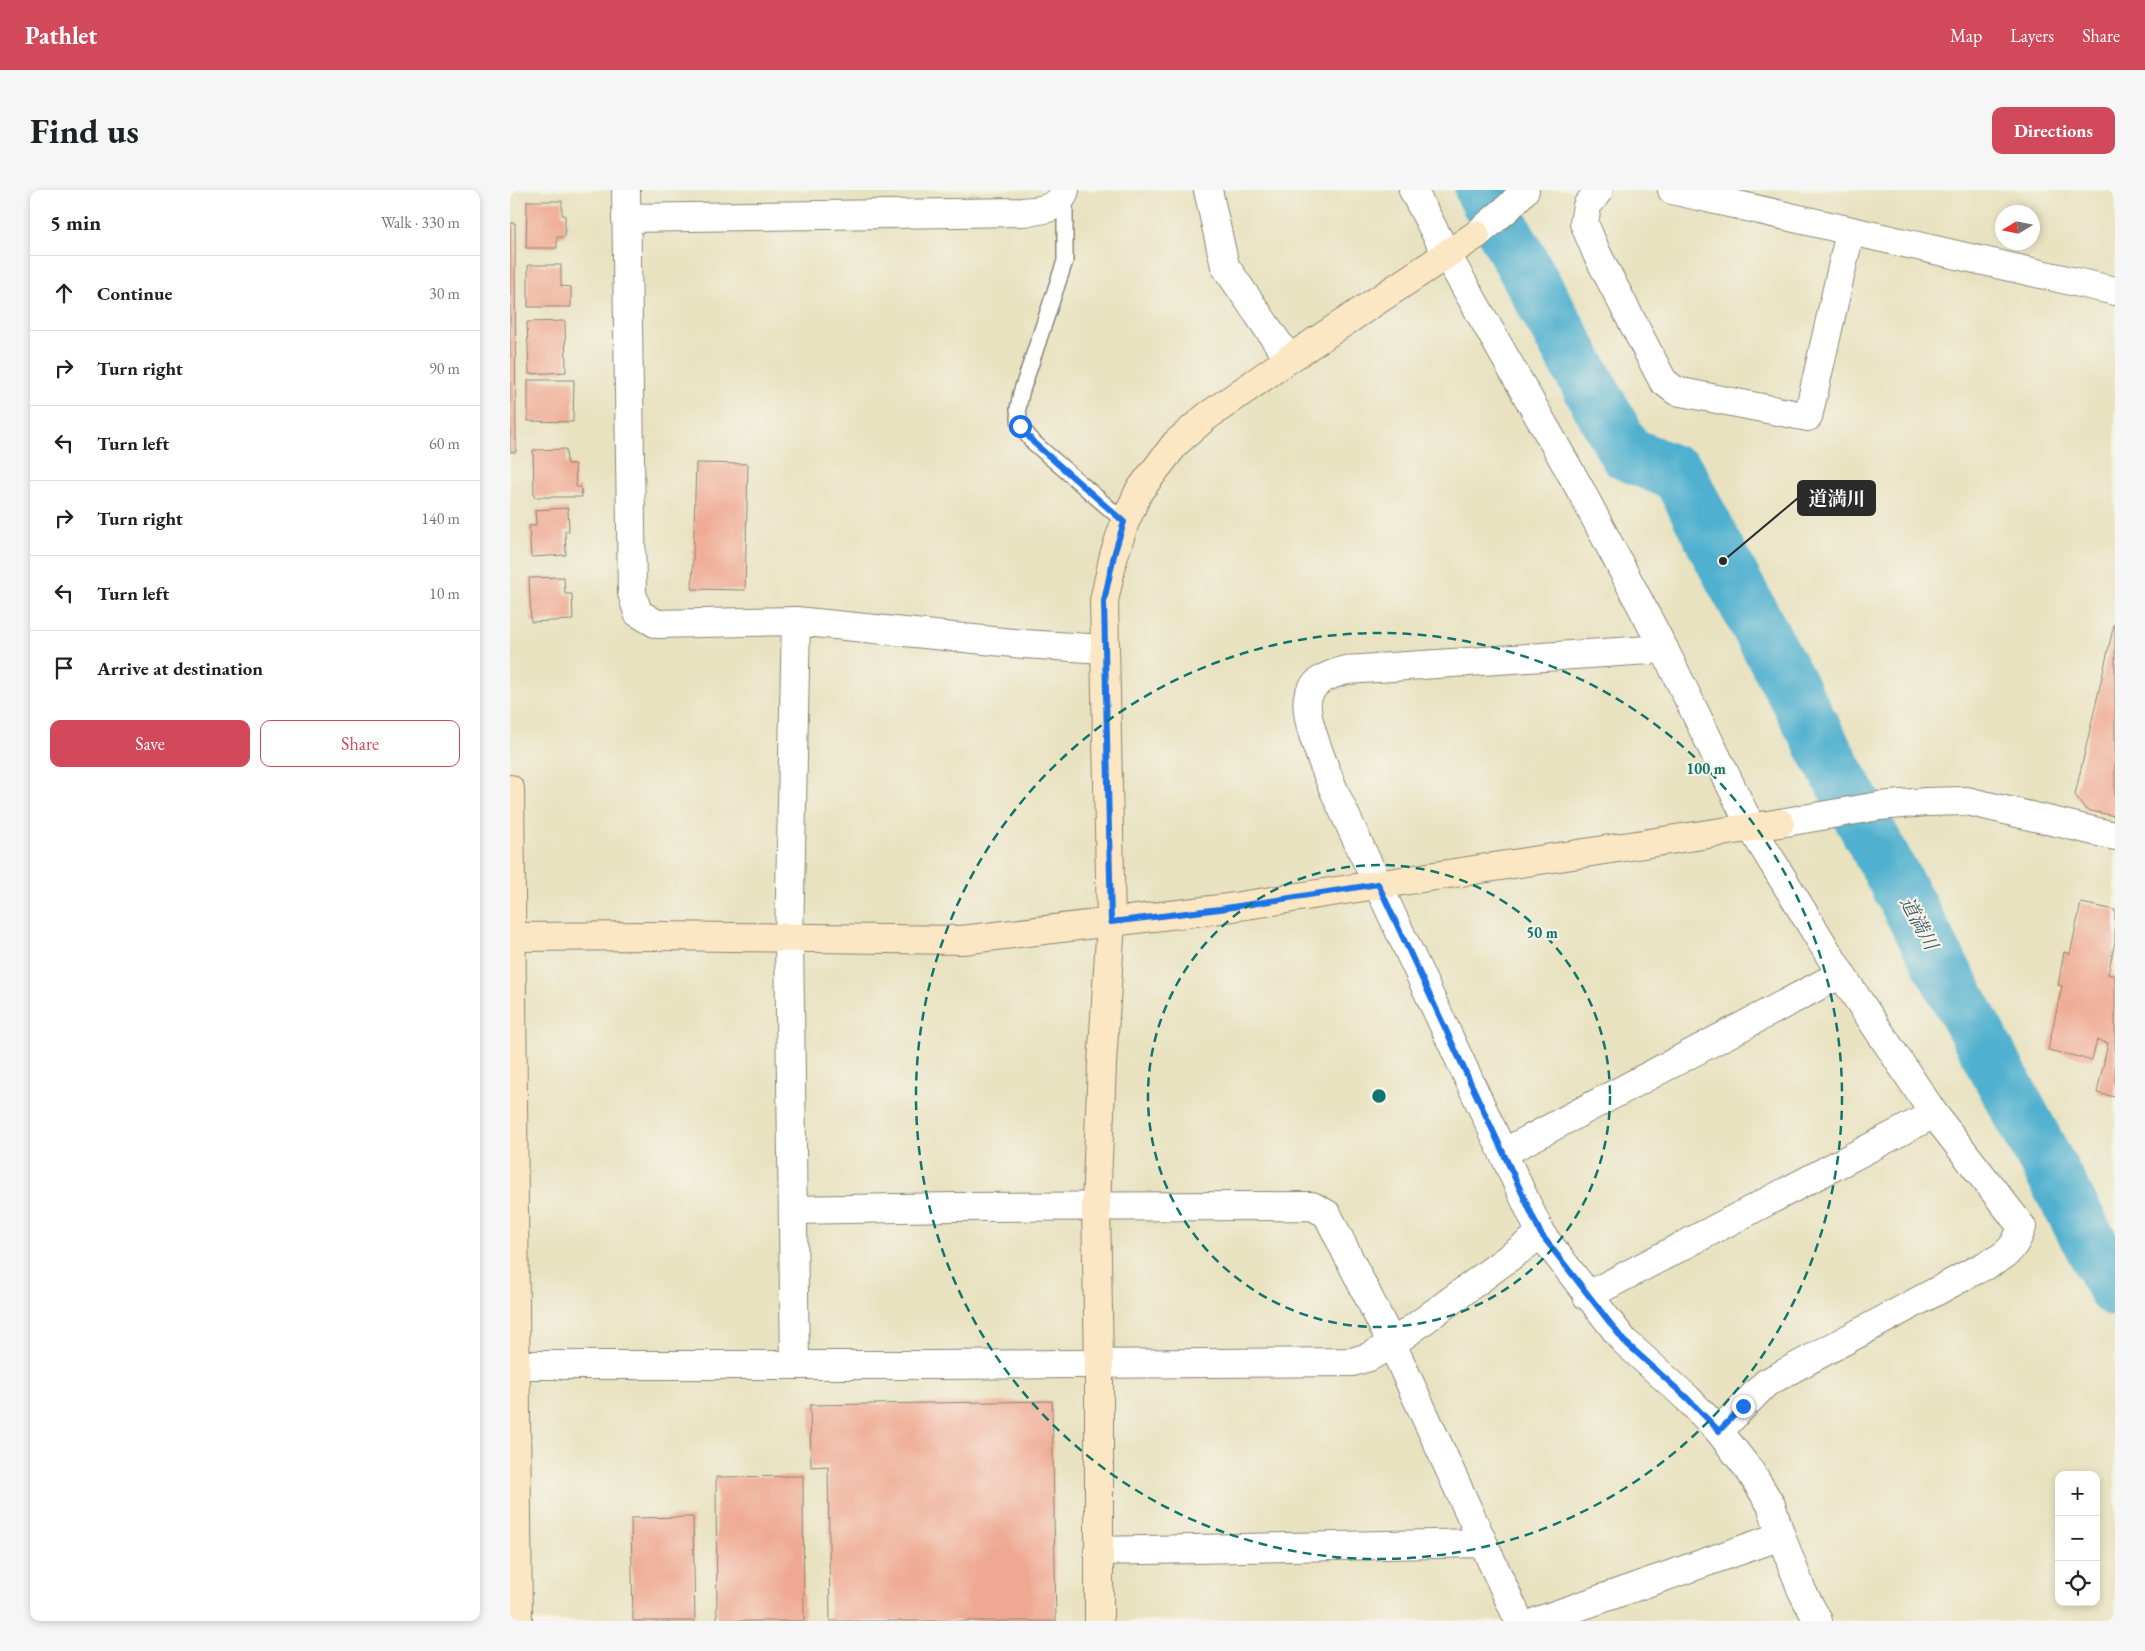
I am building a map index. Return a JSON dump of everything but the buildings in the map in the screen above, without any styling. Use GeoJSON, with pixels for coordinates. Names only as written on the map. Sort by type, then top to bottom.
{"type":"FeatureCollection","features":[{"type":"Feature","properties":{"kind":"street"},"geometry":{"type":"LineString","coordinates":[[626,190],[632,593],[638,613],[657,624],[796,622],[1024,644],[1104,649]]}},
{"type":"Feature","properties":{"kind":"street"},"geometry":{"type":"LineString","coordinates":[[1208,190],[1224,266],[1289,359]]}},
{"type":"Feature","properties":{"kind":"street"},"geometry":{"type":"LineString","coordinates":[[1413,190],[1447,255],[1580,489],[1664,649],[1751,827],[1841,974],[1934,1114],[2022,1227],[2016,1244],[2000,1259],[1976,1270],[1766,1383],[1719,1431]]}},
{"type":"Feature","properties":{"kind":"street"},"geometry":{"type":"LineString","coordinates":[[1098,1621],[1099,1364],[1096,1206],[1101,1074],[1111,922],[1104,601],[1114,555],[1124,522],[1139,491],[1176,443],[1206,417],[1289,359],[1476,235],[1509,208],[1524,190]]}},
{"type":"Feature","properties":{"kind":"street"},"geometry":{"type":"LineString","coordinates":[[1599,190],[1587,206],[1584,223],[1663,381],[1676,391],[1808,417],[1850,232]]}},
{"type":"Feature","properties":{"kind":"street"},"geometry":{"type":"LineString","coordinates":[[1672,190],[2115,291]]}},
{"type":"Feature","properties":{"kind":"street"},"geometry":{"type":"LineString","coordinates":[[626,218],[1021,212],[1043,210],[1057,204],[1065,191]]}},
{"type":"Feature","properties":{"kind":"street"},"geometry":{"type":"LineString","coordinates":[[795,1364],[789,939],[796,622]]}},
{"type":"Feature","properties":{"kind":"street"},"geometry":{"type":"LineString","coordinates":[[1664,649],[1346,670],[1331,674],[1317,682],[1308,695],[1308,711],[1320,755],[1541,1234],[1587,1296],[1624,1341],[1687,1398],[1719,1431],[1750,1471],[1771,1505],[1802,1591],[1818,1621]]}},
{"type":"Feature","properties":{"kind":"street"},"geometry":{"type":"LineString","coordinates":[[510,789],[518,1621]]}},
{"type":"Feature","properties":{"kind":"street"},"geometry":{"type":"LineString","coordinates":[[511,937],[659,936],[962,940],[1220,909],[1780,823],[1879,806],[1967,801],[2115,836]]}},
{"type":"Feature","properties":{"kind":"street"},"geometry":{"type":"LineString","coordinates":[[1504,1153],[1841,974]]}},
{"type":"Feature","properties":{"kind":"street"},"geometry":{"type":"LineString","coordinates":[[1587,1296],[1934,1114]]}},
{"type":"Feature","properties":{"kind":"street"},"geometry":{"type":"LineString","coordinates":[[794,1210],[1096,1206],[1312,1206],[1327,1214],[1392,1344],[1519,1621]]}},
{"type":"Feature","properties":{"kind":"street"},"geometry":{"type":"LineString","coordinates":[[516,1365],[1352,1362],[1369,1357],[1392,1344],[1541,1234]]}},
{"type":"Feature","properties":{"kind":"street"},"geometry":{"type":"LineString","coordinates":[[1538,1621],[1781,1536]]}},
{"type":"Feature","properties":{"kind":"street"},"geometry":{"type":"LineString","coordinates":[[1098,1551],[1483,1543]]}},
{"type":"Feature","properties":{"kind":"lane"},"geometry":{"type":"LineString","coordinates":[[1065,191],[1065,261],[1021,392],[1018,409],[1020,426],[1034,443],[1124,522]]}},
{"type":"Feature","properties":{"kind":"waterway","name":"道満川"},"geometry":{"type":"LineString","coordinates":[[1482,190],[1626,453],[1679,475],[1723,561],[2115,1289]]}},
{"type":"Feature","properties":{"kind":"place","name":"道満川"},"geometry":{"type":"Point","coordinates":[1723,561]}},
{"type":"Feature","properties":{"kind":"route"},"geometry":{"type":"LineString","coordinates":[[1020,426],[1034,443],[1124,522],[1114,555],[1104,601],[1111,922],[1220,909],[1378,884],[1541,1234],[1587,1296],[1624,1341],[1687,1398],[1719,1431],[1743,1406]]}}]}
